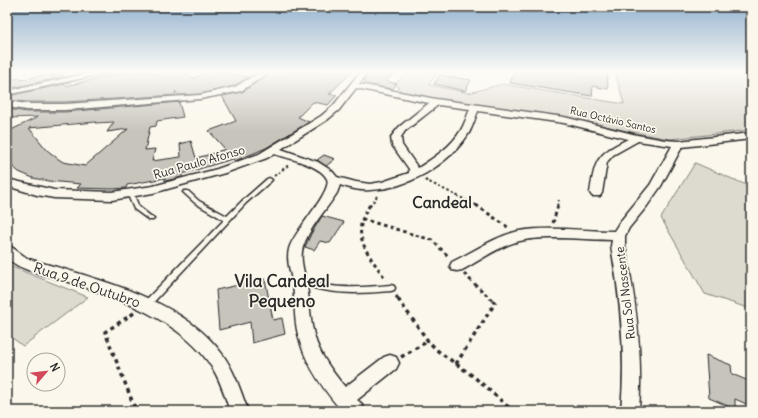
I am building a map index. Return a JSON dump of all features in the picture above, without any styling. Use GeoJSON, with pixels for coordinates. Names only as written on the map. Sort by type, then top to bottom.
{"type":"FeatureCollection","features":[{"type":"Feature","properties":{"kind":"street"},"geometry":{"type":"LineString","coordinates":[[7,94],[18,92]]}},
{"type":"Feature","properties":{"kind":"street"},"geometry":{"type":"LineString","coordinates":[[7,104],[26,107],[65,107],[200,97],[226,92]]}},
{"type":"Feature","properties":{"kind":"street","name":"Rua Paulo Afonso"},"geometry":{"type":"LineString","coordinates":[[8,183],[54,194],[95,196],[130,193],[153,189],[233,167],[252,160],[272,150],[324,118],[336,108],[349,92]]}},
{"type":"Feature","properties":{"kind":"street","name":"Rua Octávio Santos"},"geometry":{"type":"LineString","coordinates":[[381,92],[436,102],[572,121],[637,138],[678,144],[751,136]]}},
{"type":"Feature","properties":{"kind":"street"},"geometry":{"type":"LineString","coordinates":[[414,174],[414,169],[397,145],[396,137],[402,129],[436,102]]}},
{"type":"Feature","properties":{"kind":"street"},"geometry":{"type":"LineString","coordinates":[[333,179],[362,186],[387,185],[414,174],[431,164],[446,152],[464,134],[475,108]]}},
{"type":"Feature","properties":{"kind":"street"},"geometry":{"type":"LineString","coordinates":[[596,193],[601,161],[606,154],[637,138]]}},
{"type":"Feature","properties":{"kind":"street","name":"Rua Sol Nascente"},"geometry":{"type":"LineString","coordinates":[[630,411],[632,387],[630,318],[618,246],[619,236],[623,226],[643,203],[655,186],[678,144]]}},
{"type":"Feature","properties":{"kind":"street"},"geometry":{"type":"LineString","coordinates":[[272,150],[324,168],[330,173],[333,179],[334,185],[331,193],[296,246],[294,256],[299,280],[305,333],[324,374],[349,405],[390,363]]}},
{"type":"Feature","properties":{"kind":"street"},"geometry":{"type":"LineString","coordinates":[[457,266],[505,241],[519,236],[550,234],[619,236]]}},
{"type":"Feature","properties":{"kind":"street","name":"Rua 9 de Outubro"},"geometry":{"type":"LineString","coordinates":[[7,250],[17,259],[25,263],[105,288],[146,305],[190,331],[215,357],[226,376],[239,411]]}},
{"type":"Feature","properties":{"kind":"lane"},"geometry":{"type":"LineString","coordinates":[[146,305],[244,202],[269,180]]}},
{"type":"Feature","properties":{"kind":"lane"},"geometry":{"type":"LineString","coordinates":[[186,192],[196,202],[227,220]]}},
{"type":"Feature","properties":{"kind":"lane"},"geometry":{"type":"LineString","coordinates":[[130,193],[136,208],[151,219]]}},
{"type":"Feature","properties":{"kind":"lane"},"geometry":{"type":"LineString","coordinates":[[299,280],[312,286],[348,292],[391,288]]}},
{"type":"Feature","properties":{"kind":"path"},"geometry":{"type":"LineString","coordinates":[[269,180],[298,158]]}},
{"type":"Feature","properties":{"kind":"path"},"geometry":{"type":"LineString","coordinates":[[414,174],[442,190],[478,206],[519,236]]}},
{"type":"Feature","properties":{"kind":"path"},"geometry":{"type":"LineString","coordinates":[[387,185],[374,199],[362,219],[359,227],[359,237],[363,246],[428,341],[473,376],[513,411]]}},
{"type":"Feature","properties":{"kind":"path"},"geometry":{"type":"LineString","coordinates":[[550,234],[558,200]]}},
{"type":"Feature","properties":{"kind":"path"},"geometry":{"type":"LineString","coordinates":[[362,219],[432,240],[477,288],[496,303],[456,364]]}},
{"type":"Feature","properties":{"kind":"path"},"geometry":{"type":"LineString","coordinates":[[136,411],[105,332],[146,305]]}},
{"type":"Feature","properties":{"kind":"path"},"geometry":{"type":"LineString","coordinates":[[390,363],[428,341]]}},
{"type":"Feature","properties":{"kind":"shaded area"},"geometry":{"type":"Polygon","coordinates":[[[401,92],[462,92],[469,93],[474,92],[548,92],[624,104],[620,92],[751,92],[751,130],[670,139],[631,132],[567,117],[402,94],[401,92]]]}},
{"type":"Feature","properties":{"kind":"shaded area"},"geometry":{"type":"Polygon","coordinates":[[[695,163],[751,187],[751,213],[747,213],[751,222],[751,309],[705,294],[661,218],[695,163]]]}},
{"type":"Feature","properties":{"kind":"shaded area"},"geometry":{"type":"Polygon","coordinates":[[[7,265],[88,297],[23,346],[7,334],[7,265]]]}},
{"type":"Feature","properties":{"kind":"building"},"geometry":{"type":"Polygon","coordinates":[[[29,92],[175,92],[176,95],[65,102],[27,102],[7,100],[7,96],[29,92]]]}},
{"type":"Feature","properties":{"kind":"building"},"geometry":{"type":"Polygon","coordinates":[[[176,92],[211,92],[200,94],[179,95],[176,92]]]}},
{"type":"Feature","properties":{"kind":"building"},"geometry":{"type":"Polygon","coordinates":[[[243,92],[332,92],[329,94],[337,95],[328,105],[313,102],[298,117],[309,122],[266,148],[235,161],[233,159],[182,174],[182,177],[165,181],[165,178],[127,185],[126,188],[77,188],[81,184],[33,178],[19,172],[7,162],[7,132],[38,117],[7,118],[7,109],[27,112],[65,112],[179,102],[183,117],[157,121],[156,126],[150,127],[145,150],[155,149],[152,161],[181,157],[180,144],[191,141],[196,158],[211,154],[225,149],[209,131],[236,121],[222,96],[243,92]],[[96,122],[29,128],[47,150],[57,158],[63,162],[85,166],[128,129],[107,132],[114,122],[95,123],[96,122]]]}},
{"type":"Feature","properties":{"kind":"building"},"geometry":{"type":"Polygon","coordinates":[[[564,92],[592,92],[592,96],[564,92]]]}},
{"type":"Feature","properties":{"kind":"building"},"geometry":{"type":"Polygon","coordinates":[[[324,155],[335,159],[326,166],[317,160],[324,155]]]}},
{"type":"Feature","properties":{"kind":"building"},"geometry":{"type":"Polygon","coordinates":[[[322,216],[344,222],[330,243],[320,241],[314,250],[305,247],[311,234],[322,216]]]}},
{"type":"Feature","properties":{"kind":"building"},"geometry":{"type":"Polygon","coordinates":[[[265,279],[273,320],[282,318],[285,334],[252,343],[250,322],[219,330],[216,290],[265,279]]]}},
{"type":"Feature","properties":{"kind":"building"},"geometry":{"type":"Polygon","coordinates":[[[706,355],[731,365],[732,374],[751,382],[751,406],[735,399],[735,409],[709,398],[706,355]]]}},
{"type":"Feature","properties":{"kind":"district","name":"Candeal"},"geometry":{"type":"Point","coordinates":[442,202]}},
{"type":"Feature","properties":{"kind":"district","name":"Vila Candeal Pequeno"},"geometry":{"type":"Point","coordinates":[282,291]}}]}
